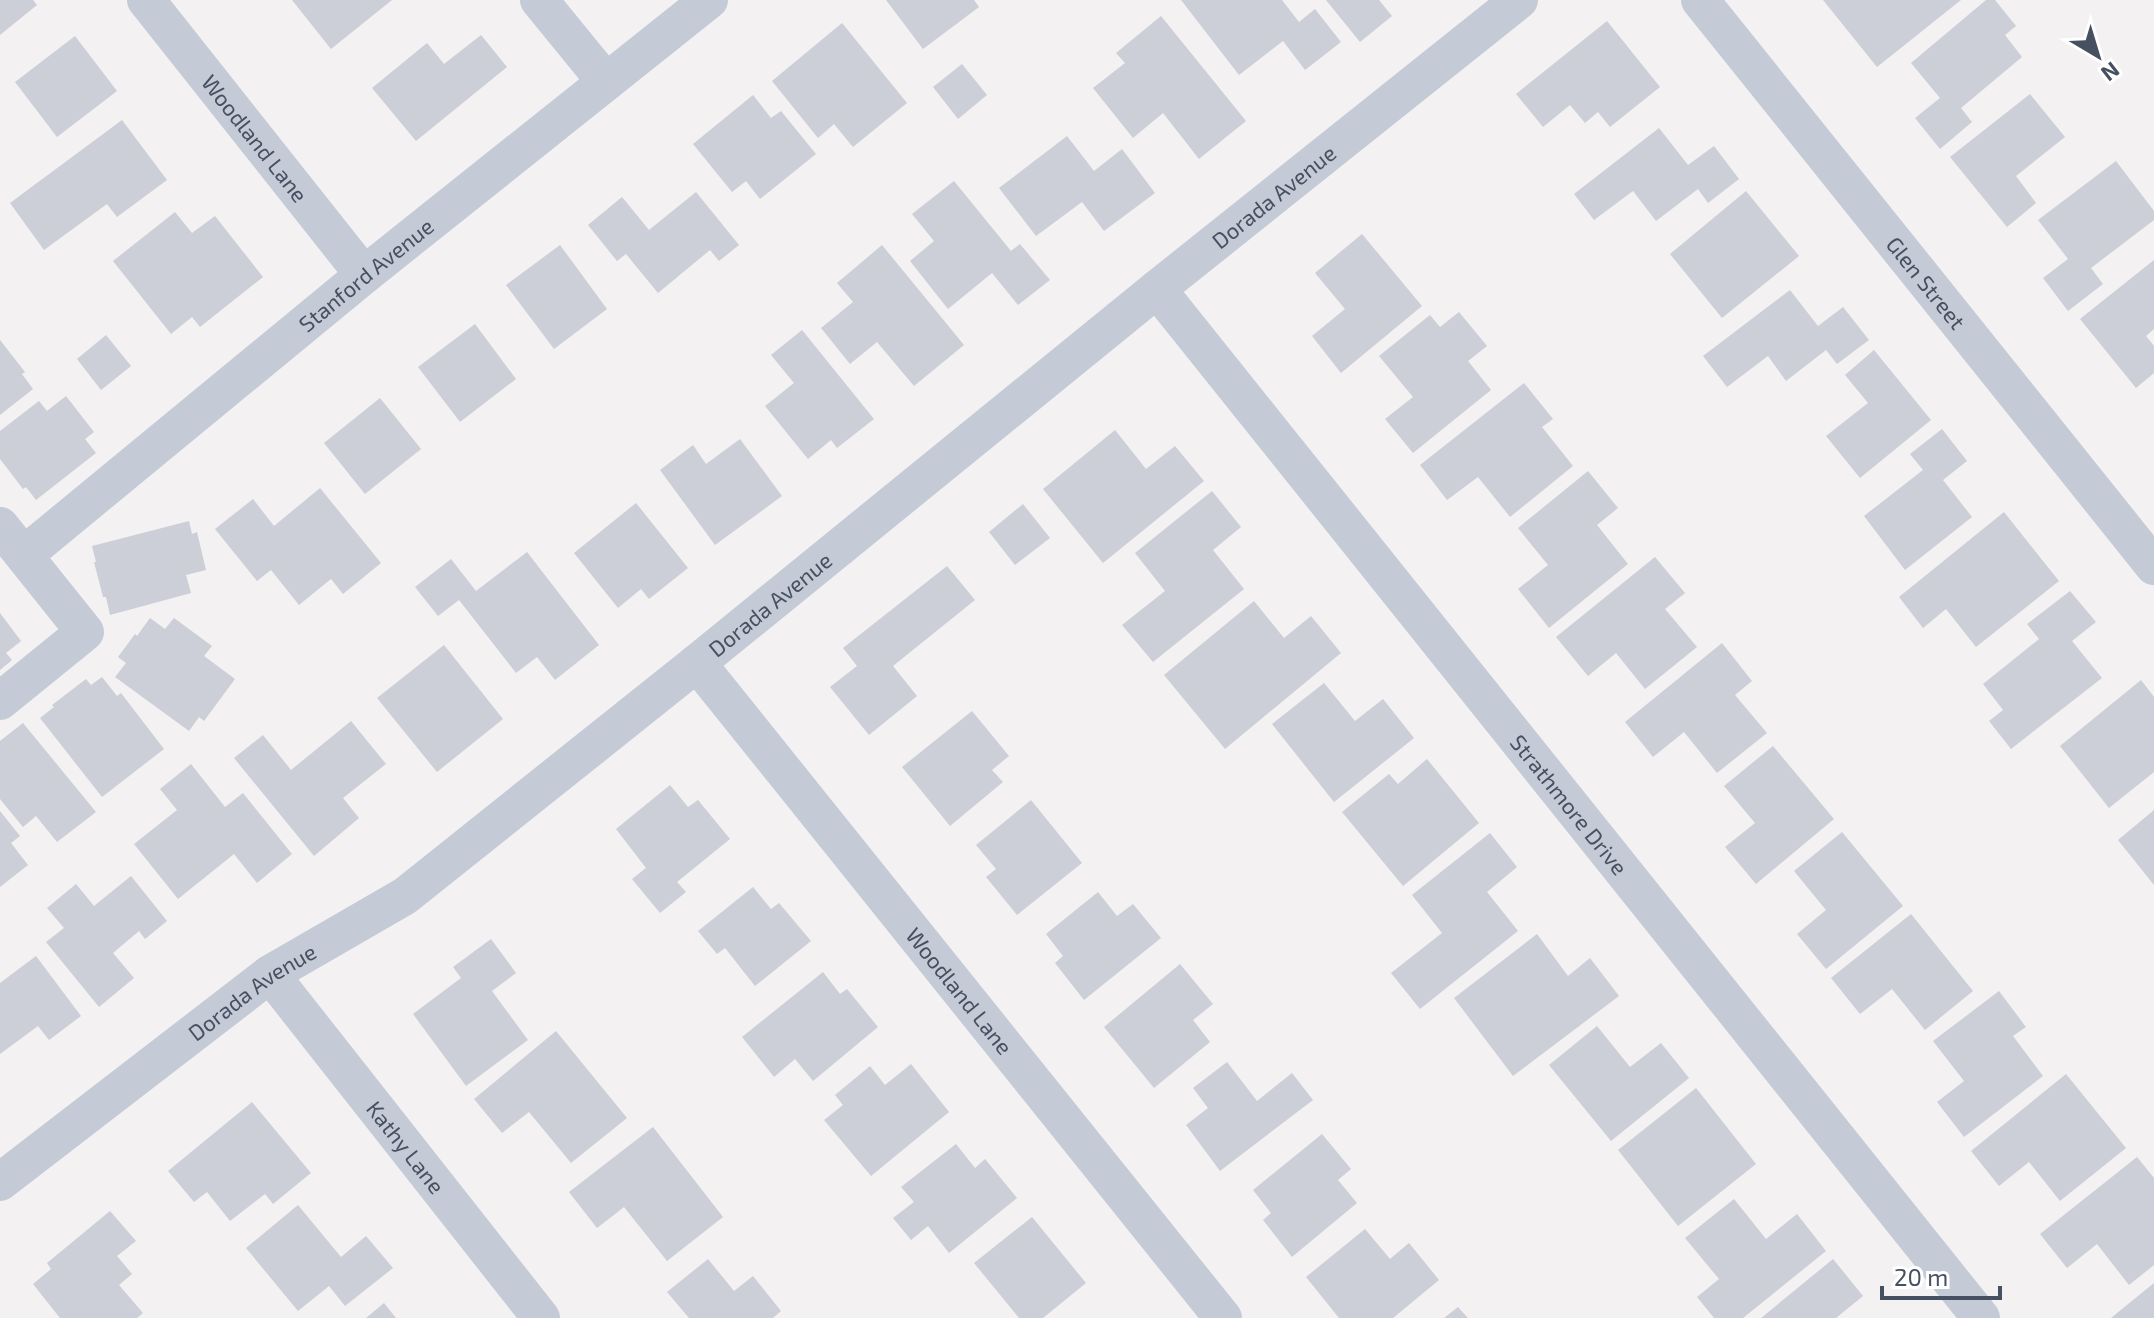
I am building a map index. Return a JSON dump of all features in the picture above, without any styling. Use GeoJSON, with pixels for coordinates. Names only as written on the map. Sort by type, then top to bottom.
{"type":"FeatureCollection","features":[{"type":"Feature","properties":{"kind":"street","name":"Woodland Lane"},"geometry":{"type":"LineString","coordinates":[[146,0],[364,275]]}},
{"type":"Feature","properties":{"kind":"street"},"geometry":{"type":"LineString","coordinates":[[539,0],[606,82]]}},
{"type":"Feature","properties":{"kind":"street","name":"Stanford Avenue"},"geometry":{"type":"LineString","coordinates":[[24,555],[364,275],[709,0]]}},
{"type":"Feature","properties":{"kind":"street","name":"Dorada Avenue"},"geometry":{"type":"LineString","coordinates":[[0,1182],[270,974],[405,896],[1519,0]]}},
{"type":"Feature","properties":{"kind":"street","name":"Glen Street"},"geometry":{"type":"LineString","coordinates":[[1700,0],[2154,566]]}},
{"type":"Feature","properties":{"kind":"street","name":"Strathmore Drive"},"geometry":{"type":"LineString","coordinates":[[1157,289],[1981,1318]]}},
{"type":"Feature","properties":{"kind":"street"},"geometry":{"type":"LineString","coordinates":[[0,526],[85,632],[0,701]]}},
{"type":"Feature","properties":{"kind":"street","name":"Woodland Lane"},"geometry":{"type":"LineString","coordinates":[[697,663],[1223,1318]]}},
{"type":"Feature","properties":{"kind":"street","name":"Kathy Lane"},"geometry":{"type":"LineString","coordinates":[[270,974],[541,1318]]}},
{"type":"Feature","properties":{"kind":"building"},"geometry":{"type":"Polygon","coordinates":[[[0,0],[33,0],[37,5],[0,35],[0,0]]]}},
{"type":"Feature","properties":{"kind":"building"},"geometry":{"type":"Polygon","coordinates":[[[292,0],[392,0],[331,49],[292,0]]]}},
{"type":"Feature","properties":{"kind":"building"},"geometry":{"type":"Polygon","coordinates":[[[886,0],[974,0],[979,7],[923,49],[886,0]]]}},
{"type":"Feature","properties":{"kind":"building"},"geometry":{"type":"Polygon","coordinates":[[[1181,0],[1282,0],[1299,22],[1315,9],[1341,42],[1305,70],[1283,41],[1239,75],[1181,0]]]}},
{"type":"Feature","properties":{"kind":"building"},"geometry":{"type":"Polygon","coordinates":[[[1326,0],[1379,0],[1392,16],[1360,42],[1326,0]]]}},
{"type":"Feature","properties":{"kind":"building"},"geometry":{"type":"Polygon","coordinates":[[[1823,0],[1961,0],[1877,67],[1823,0]]]}},
{"type":"Feature","properties":{"kind":"building"},"geometry":{"type":"Polygon","coordinates":[[[1986,0],[1995,0],[2016,26],[2005,35],[2022,57],[1961,108],[1972,122],[1940,149],[1915,118],[1940,98],[1911,63],[1986,0]]]}},
{"type":"Feature","properties":{"kind":"building"},"geometry":{"type":"Polygon","coordinates":[[[1161,16],[1246,121],[1199,159],[1163,113],[1133,138],[1093,88],[1125,63],[1116,53],[1161,16]]]}},
{"type":"Feature","properties":{"kind":"building"},"geometry":{"type":"Polygon","coordinates":[[[1607,21],[1660,87],[1610,127],[1598,112],[1585,123],[1570,105],[1543,127],[1516,94],[1607,21]]]}},
{"type":"Feature","properties":{"kind":"building"},"geometry":{"type":"Polygon","coordinates":[[[842,23],[907,103],[853,147],[834,124],[818,138],[772,81],[842,23]]]}},
{"type":"Feature","properties":{"kind":"building"},"geometry":{"type":"Polygon","coordinates":[[[481,35],[507,67],[416,141],[372,88],[427,43],[444,64],[481,35]]]}},
{"type":"Feature","properties":{"kind":"building"},"geometry":{"type":"Polygon","coordinates":[[[75,36],[117,91],[57,137],[15,82],[75,36]]]}},
{"type":"Feature","properties":{"kind":"building"},"geometry":{"type":"Polygon","coordinates":[[[962,64],[987,95],[958,119],[933,87],[962,64]]]}},
{"type":"Feature","properties":{"kind":"building"},"geometry":{"type":"Polygon","coordinates":[[[2030,94],[2065,137],[2016,176],[2036,203],[2007,227],[1950,157],[2030,94]]]}},
{"type":"Feature","properties":{"kind":"building"},"geometry":{"type":"Polygon","coordinates":[[[753,95],[771,118],[781,111],[816,154],[760,199],[746,181],[732,192],[693,144],[753,95]]]}},
{"type":"Feature","properties":{"kind":"building"},"geometry":{"type":"Polygon","coordinates":[[[122,120],[167,180],[117,217],[107,204],[44,250],[10,203],[122,120]]]}},
{"type":"Feature","properties":{"kind":"building"},"geometry":{"type":"Polygon","coordinates":[[[1659,128],[1688,165],[1714,146],[1739,179],[1708,203],[1698,189],[1656,221],[1633,191],[1594,220],[1574,194],[1659,128]]]}},
{"type":"Feature","properties":{"kind":"building"},"geometry":{"type":"Polygon","coordinates":[[[1067,136],[1094,171],[1122,149],[1155,193],[1104,231],[1082,202],[1036,236],[999,188],[1067,136]]]}},
{"type":"Feature","properties":{"kind":"building"},"geometry":{"type":"Polygon","coordinates":[[[2116,161],[2154,211],[2154,220],[2091,268],[2103,284],[2068,311],[2043,278],[2068,259],[2038,220],[2116,161]]]}},
{"type":"Feature","properties":{"kind":"building"},"geometry":{"type":"Polygon","coordinates":[[[954,181],[1011,251],[1020,244],[1050,280],[1018,305],[992,273],[948,309],[910,261],[934,241],[912,214],[954,181]]]}},
{"type":"Feature","properties":{"kind":"building"},"geometry":{"type":"Polygon","coordinates":[[[1746,191],[1799,256],[1722,318],[1670,254],[1746,191]]]}},
{"type":"Feature","properties":{"kind":"building"},"geometry":{"type":"Polygon","coordinates":[[[696,192],[739,245],[719,261],[710,250],[658,293],[626,254],[617,261],[588,225],[622,197],[649,230],[696,192]]]}},
{"type":"Feature","properties":{"kind":"building"},"geometry":{"type":"Polygon","coordinates":[[[175,212],[192,233],[215,216],[263,277],[200,327],[192,317],[171,334],[113,261],[175,212]]]}},
{"type":"Feature","properties":{"kind":"building"},"geometry":{"type":"Polygon","coordinates":[[[1362,234],[1422,306],[1341,373],[1312,336],[1345,309],[1315,273],[1362,234]]]}},
{"type":"Feature","properties":{"kind":"building"},"geometry":{"type":"Polygon","coordinates":[[[560,245],[607,309],[554,349],[506,285],[560,245]]]}},
{"type":"Feature","properties":{"kind":"building"},"geometry":{"type":"Polygon","coordinates":[[[882,245],[964,345],[914,386],[877,342],[850,364],[821,328],[853,302],[837,283],[882,245]]]}},
{"type":"Feature","properties":{"kind":"building"},"geometry":{"type":"Polygon","coordinates":[[[2154,260],[2154,329],[2146,336],[2154,346],[2154,373],[2136,388],[2080,319],[2154,260]]]}},
{"type":"Feature","properties":{"kind":"building"},"geometry":{"type":"Polygon","coordinates":[[[1790,290],[1818,326],[1843,307],[1869,340],[1837,364],[1826,350],[1786,381],[1768,356],[1727,387],[1703,356],[1790,290]]]}},
{"type":"Feature","properties":{"kind":"building"},"geometry":{"type":"Polygon","coordinates":[[[1459,312],[1487,346],[1468,361],[1491,390],[1413,453],[1385,419],[1413,397],[1379,356],[1430,315],[1440,327],[1459,312]]]}},
{"type":"Feature","properties":{"kind":"building"},"geometry":{"type":"Polygon","coordinates":[[[475,324],[516,379],[460,422],[418,367],[475,324]]]}},
{"type":"Feature","properties":{"kind":"building"},"geometry":{"type":"Polygon","coordinates":[[[802,330],[874,419],[837,448],[831,440],[808,459],[765,406],[794,383],[771,355],[802,330]]]}},
{"type":"Feature","properties":{"kind":"building"},"geometry":{"type":"Polygon","coordinates":[[[106,335],[131,366],[101,390],[77,359],[106,335]]]}},
{"type":"Feature","properties":{"kind":"building"},"geometry":{"type":"Polygon","coordinates":[[[0,340],[25,372],[22,374],[33,389],[0,415],[0,340]]]}},
{"type":"Feature","properties":{"kind":"building"},"geometry":{"type":"Polygon","coordinates":[[[1874,350],[1931,420],[1860,478],[1826,436],[1868,403],[1845,375],[1874,350]]]}},
{"type":"Feature","properties":{"kind":"building"},"geometry":{"type":"Polygon","coordinates":[[[1524,383],[1553,419],[1542,427],[1573,466],[1510,517],[1478,477],[1447,500],[1420,465],[1524,383]]]}},
{"type":"Feature","properties":{"kind":"building"},"geometry":{"type":"Polygon","coordinates":[[[66,396],[94,432],[85,439],[96,453],[36,500],[26,487],[23,489],[0,459],[0,431],[39,401],[47,411],[66,396]]]}},
{"type":"Feature","properties":{"kind":"building"},"geometry":{"type":"Polygon","coordinates":[[[380,398],[421,449],[365,494],[324,443],[380,398]]]}},
{"type":"Feature","properties":{"kind":"building"},"geometry":{"type":"Polygon","coordinates":[[[1942,429],[1967,461],[1943,480],[1972,517],[1905,570],[1864,516],[1923,470],[1910,454],[1942,429]]]}},
{"type":"Feature","properties":{"kind":"building"},"geometry":{"type":"Polygon","coordinates":[[[1115,430],[1146,469],[1175,446],[1204,481],[1103,563],[1043,489],[1115,430]]]}},
{"type":"Feature","properties":{"kind":"building"},"geometry":{"type":"Polygon","coordinates":[[[740,439],[782,496],[715,545],[660,470],[693,445],[706,464],[740,439]]]}},
{"type":"Feature","properties":{"kind":"building"},"geometry":{"type":"Polygon","coordinates":[[[1588,471],[1618,508],[1597,525],[1628,564],[1549,628],[1518,589],[1548,565],[1518,528],[1588,471]]]}},
{"type":"Feature","properties":{"kind":"building"},"geometry":{"type":"Polygon","coordinates":[[[320,488],[381,563],[343,594],[331,579],[299,605],[271,570],[257,581],[215,529],[253,499],[274,526],[320,488]]]}},
{"type":"Feature","properties":{"kind":"building"},"geometry":{"type":"Polygon","coordinates":[[[1212,491],[1241,527],[1213,550],[1244,589],[1153,662],[1122,625],[1165,591],[1135,553],[1212,491]]]}},
{"type":"Feature","properties":{"kind":"building"},"geometry":{"type":"Polygon","coordinates":[[[636,503],[688,568],[649,599],[641,589],[618,608],[574,553],[636,503]]]}},
{"type":"Feature","properties":{"kind":"building"},"geometry":{"type":"Polygon","coordinates":[[[1023,504],[1050,538],[1015,565],[989,532],[1023,504]]]}},
{"type":"Feature","properties":{"kind":"building"},"geometry":{"type":"Polygon","coordinates":[[[2004,512],[2059,581],[1976,647],[1946,609],[1923,628],[1899,597],[2004,512]]]}},
{"type":"Feature","properties":{"kind":"building"},"geometry":{"type":"Polygon","coordinates":[[[189,521],[192,534],[197,532],[206,570],[186,575],[191,593],[110,615],[92,546],[189,521]]]}},
{"type":"Feature","properties":{"kind":"building"},"geometry":{"type":"Polygon","coordinates":[[[527,552],[599,645],[555,680],[537,657],[516,673],[459,600],[438,616],[415,587],[451,559],[476,591],[527,552]]]}},
{"type":"Feature","properties":{"kind":"building"},"geometry":{"type":"Polygon","coordinates":[[[1655,557],[1685,593],[1665,609],[1697,647],[1645,689],[1616,653],[1588,676],[1556,637],[1655,557]]]}},
{"type":"Feature","properties":{"kind":"building"},"geometry":{"type":"Polygon","coordinates":[[[947,566],[975,600],[893,666],[917,696],[869,735],[830,687],[857,666],[843,648],[947,566]]]}},
{"type":"Feature","properties":{"kind":"building"},"geometry":{"type":"Polygon","coordinates":[[[2070,591],[2096,622],[2072,641],[2102,678],[2011,749],[1989,721],[2003,710],[1983,684],[2039,639],[2027,624],[2070,591]]]}},
{"type":"Feature","properties":{"kind":"building"},"geometry":{"type":"Polygon","coordinates":[[[1254,601],[1284,638],[1311,616],[1341,653],[1225,749],[1164,675],[1254,601]]]}},
{"type":"Feature","properties":{"kind":"building"},"geometry":{"type":"Polygon","coordinates":[[[0,613],[21,641],[6,653],[12,660],[0,670],[0,613]]]}},
{"type":"Feature","properties":{"kind":"building"},"geometry":{"type":"Polygon","coordinates":[[[150,618],[165,629],[174,618],[212,646],[204,656],[235,679],[204,721],[199,717],[189,731],[115,677],[126,663],[118,657],[150,618]]]}},
{"type":"Feature","properties":{"kind":"building"},"geometry":{"type":"Polygon","coordinates":[[[1722,643],[1752,681],[1735,695],[1767,733],[1717,773],[1684,732],[1653,757],[1625,722],[1722,643]]]}},
{"type":"Feature","properties":{"kind":"building"},"geometry":{"type":"Polygon","coordinates":[[[444,645],[503,719],[437,772],[377,698],[444,645]]]}},
{"type":"Feature","properties":{"kind":"building"},"geometry":{"type":"Polygon","coordinates":[[[102,677],[117,696],[121,693],[164,749],[102,797],[40,718],[86,679],[91,685],[102,677]]]}},
{"type":"Feature","properties":{"kind":"building"},"geometry":{"type":"Polygon","coordinates":[[[2141,680],[2154,697],[2154,772],[2109,808],[2060,746],[2141,680]]]}},
{"type":"Feature","properties":{"kind":"building"},"geometry":{"type":"Polygon","coordinates":[[[1324,683],[1355,721],[1383,699],[1414,738],[1334,802],[1272,724],[1324,683]]]}},
{"type":"Feature","properties":{"kind":"building"},"geometry":{"type":"Polygon","coordinates":[[[972,711],[1009,756],[992,770],[1003,782],[950,826],[902,767],[972,711]]]}},
{"type":"Feature","properties":{"kind":"building"},"geometry":{"type":"Polygon","coordinates":[[[351,721],[386,764],[343,798],[359,818],[314,856],[234,758],[263,735],[291,770],[351,721]]]}},
{"type":"Feature","properties":{"kind":"building"},"geometry":{"type":"Polygon","coordinates":[[[23,723],[96,812],[57,842],[36,816],[23,827],[0,799],[0,741],[23,723]]]}},
{"type":"Feature","properties":{"kind":"building"},"geometry":{"type":"Polygon","coordinates":[[[1773,746],[1834,819],[1756,884],[1725,847],[1755,823],[1724,786],[1773,746]]]}},
{"type":"Feature","properties":{"kind":"building"},"geometry":{"type":"Polygon","coordinates":[[[1427,759],[1479,823],[1403,886],[1342,812],[1389,774],[1398,784],[1427,759]]]}},
{"type":"Feature","properties":{"kind":"building"},"geometry":{"type":"Polygon","coordinates":[[[191,764],[225,807],[243,793],[292,854],[257,883],[234,854],[178,899],[134,844],[177,810],[160,789],[191,764]]]}},
{"type":"Feature","properties":{"kind":"building"},"geometry":{"type":"Polygon","coordinates":[[[670,785],[688,807],[698,800],[730,839],[677,882],[686,892],[660,913],[632,879],[646,868],[616,829],[670,785]]]}},
{"type":"Feature","properties":{"kind":"building"},"geometry":{"type":"Polygon","coordinates":[[[1031,800],[1082,863],[1017,915],[986,877],[996,869],[976,845],[1031,800]]]}},
{"type":"Feature","properties":{"kind":"building"},"geometry":{"type":"Polygon","coordinates":[[[2154,810],[2154,885],[2118,840],[2154,810]]]}},
{"type":"Feature","properties":{"kind":"building"},"geometry":{"type":"Polygon","coordinates":[[[0,811],[20,836],[11,843],[28,865],[0,887],[0,811]]]}},
{"type":"Feature","properties":{"kind":"building"},"geometry":{"type":"Polygon","coordinates":[[[1842,832],[1903,906],[1826,969],[1797,934],[1826,910],[1794,871],[1842,832]]]}},
{"type":"Feature","properties":{"kind":"building"},"geometry":{"type":"Polygon","coordinates":[[[1490,833],[1517,867],[1487,892],[1518,931],[1420,1009],[1391,973],[1442,933],[1412,895],[1490,833]]]}},
{"type":"Feature","properties":{"kind":"building"},"geometry":{"type":"Polygon","coordinates":[[[131,876],[167,921],[145,939],[139,931],[113,953],[134,978],[99,1007],[46,942],[64,928],[47,908],[76,884],[94,906],[131,876]]]}},
{"type":"Feature","properties":{"kind":"building"},"geometry":{"type":"Polygon","coordinates":[[[753,887],[771,909],[779,903],[811,941],[755,986],[725,948],[717,954],[698,931],[753,887]]]}},
{"type":"Feature","properties":{"kind":"building"},"geometry":{"type":"Polygon","coordinates":[[[1098,892],[1117,916],[1133,904],[1161,938],[1084,1000],[1055,963],[1063,956],[1046,934],[1098,892]]]}},
{"type":"Feature","properties":{"kind":"building"},"geometry":{"type":"Polygon","coordinates":[[[1911,914],[1973,991],[1925,1030],[1892,989],[1860,1014],[1831,978],[1911,914]]]}},
{"type":"Feature","properties":{"kind":"building"},"geometry":{"type":"Polygon","coordinates":[[[1537,934],[1568,976],[1590,958],[1619,996],[1513,1076],[1454,998],[1537,934]]]}},
{"type":"Feature","properties":{"kind":"building"},"geometry":{"type":"Polygon","coordinates":[[[491,939],[516,973],[492,991],[528,1040],[466,1086],[413,1014],[461,978],[453,967],[491,939]]]}},
{"type":"Feature","properties":{"kind":"building"},"geometry":{"type":"Polygon","coordinates":[[[36,956],[81,1016],[49,1040],[38,1026],[0,1054],[0,983],[36,956]]]}},
{"type":"Feature","properties":{"kind":"building"},"geometry":{"type":"Polygon","coordinates":[[[1180,964],[1213,1004],[1193,1020],[1210,1042],[1154,1088],[1104,1027],[1180,964]]]}},
{"type":"Feature","properties":{"kind":"building"},"geometry":{"type":"Polygon","coordinates":[[[823,972],[840,994],[847,989],[878,1027],[813,1081],[795,1059],[774,1077],[742,1037],[823,972]]]}},
{"type":"Feature","properties":{"kind":"building"},"geometry":{"type":"Polygon","coordinates":[[[1999,991],[2026,1027],[2013,1036],[2043,1076],[1964,1137],[1937,1102],[1964,1081],[1933,1041],[1999,991]]]}},
{"type":"Feature","properties":{"kind":"building"},"geometry":{"type":"Polygon","coordinates":[[[1597,1026],[1630,1067],[1661,1043],[1689,1078],[1611,1141],[1549,1065],[1597,1026]]]}},
{"type":"Feature","properties":{"kind":"building"},"geometry":{"type":"Polygon","coordinates":[[[556,1031],[627,1118],[571,1163],[529,1112],[502,1133],[474,1099],[556,1031]]]}},
{"type":"Feature","properties":{"kind":"building"},"geometry":{"type":"Polygon","coordinates":[[[1227,1062],[1257,1101],[1292,1073],[1313,1100],[1220,1171],[1186,1125],[1208,1108],[1193,1088],[1227,1062]]]}},
{"type":"Feature","properties":{"kind":"building"},"geometry":{"type":"Polygon","coordinates":[[[911,1064],[949,1112],[871,1176],[824,1120],[843,1105],[835,1095],[870,1066],[885,1085],[911,1064]]]}},
{"type":"Feature","properties":{"kind":"building"},"geometry":{"type":"Polygon","coordinates":[[[2066,1074],[2126,1148],[2060,1201],[2029,1162],[1999,1186],[1971,1151],[2066,1074]]]}},
{"type":"Feature","properties":{"kind":"building"},"geometry":{"type":"Polygon","coordinates":[[[1696,1088],[1756,1164],[1678,1226],[1618,1150],[1696,1088]]]}},
{"type":"Feature","properties":{"kind":"building"},"geometry":{"type":"Polygon","coordinates":[[[252,1102],[311,1173],[273,1204],[265,1194],[230,1221],[207,1192],[194,1202],[168,1171],[252,1102]]]}},
{"type":"Feature","properties":{"kind":"building"},"geometry":{"type":"Polygon","coordinates":[[[653,1127],[723,1217],[667,1261],[624,1207],[597,1228],[569,1192],[653,1127]]]}},
{"type":"Feature","properties":{"kind":"building"},"geometry":{"type":"Polygon","coordinates":[[[1322,1134],[1351,1169],[1338,1180],[1357,1203],[1292,1257],[1263,1220],[1271,1213],[1253,1190],[1322,1134]]]}},
{"type":"Feature","properties":{"kind":"building"},"geometry":{"type":"Polygon","coordinates":[[[956,1144],[975,1168],[985,1159],[1017,1198],[949,1253],[928,1226],[911,1240],[893,1218],[914,1202],[901,1187],[956,1144]]]}},
{"type":"Feature","properties":{"kind":"building"},"geometry":{"type":"Polygon","coordinates":[[[2137,1157],[2154,1178],[2154,1265],[2129,1285],[2097,1244],[2067,1268],[2040,1234],[2137,1157]]]}},
{"type":"Feature","properties":{"kind":"building"},"geometry":{"type":"Polygon","coordinates":[[[1734,1199],[1766,1239],[1797,1214],[1826,1251],[1743,1318],[1714,1318],[1697,1297],[1719,1279],[1685,1238],[1734,1199]]]}},
{"type":"Feature","properties":{"kind":"building"},"geometry":{"type":"Polygon","coordinates":[[[298,1205],[341,1257],[366,1236],[393,1268],[345,1306],[329,1286],[298,1311],[246,1248],[298,1205]]]}},
{"type":"Feature","properties":{"kind":"building"},"geometry":{"type":"Polygon","coordinates":[[[110,1211],[136,1241],[117,1256],[132,1274],[119,1285],[143,1313],[137,1318],[60,1318],[33,1284],[51,1269],[47,1263],[110,1211]]]}},
{"type":"Feature","properties":{"kind":"building"},"geometry":{"type":"Polygon","coordinates":[[[1032,1217],[1086,1283],[1043,1318],[1019,1318],[974,1263],[1032,1217]]]}},
{"type":"Feature","properties":{"kind":"building"},"geometry":{"type":"Polygon","coordinates":[[[1365,1229],[1390,1259],[1409,1243],[1439,1280],[1393,1318],[1339,1318],[1306,1277],[1365,1229]]]}},
{"type":"Feature","properties":{"kind":"building"},"geometry":{"type":"Polygon","coordinates":[[[708,1259],[734,1291],[753,1276],[781,1311],[773,1318],[689,1318],[667,1292],[708,1259]]]}},
{"type":"Feature","properties":{"kind":"building"},"geometry":{"type":"Polygon","coordinates":[[[1833,1259],[1863,1296],[1836,1318],[1761,1318],[1833,1259]]]}},
{"type":"Feature","properties":{"kind":"building"},"geometry":{"type":"Polygon","coordinates":[[[2154,1283],[2154,1318],[2111,1318],[2154,1283]]]}},
{"type":"Feature","properties":{"kind":"building"},"geometry":{"type":"Polygon","coordinates":[[[384,1303],[396,1318],[366,1318],[384,1303]]]}},
{"type":"Feature","properties":{"kind":"building"},"geometry":{"type":"Polygon","coordinates":[[[1458,1307],[1468,1318],[1444,1318],[1458,1307]]]}}]}
